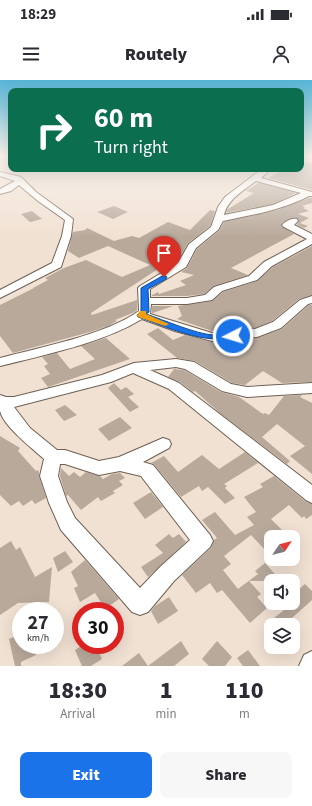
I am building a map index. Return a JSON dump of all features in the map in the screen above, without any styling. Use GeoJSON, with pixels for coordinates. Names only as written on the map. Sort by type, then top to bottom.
{"type":"FeatureCollection","features":[{"type":"Feature","properties":{"kind":"street"},"geometry":{"type":"LineString","coordinates":[[0,192],[18,182]]}},
{"type":"Feature","properties":{"kind":"street"},"geometry":{"type":"LineString","coordinates":[[0,295],[57,265],[61,249],[70,227],[69,219],[42,201],[19,182]]}},
{"type":"Feature","properties":{"kind":"street"},"geometry":{"type":"LineString","coordinates":[[0,362],[65,346],[124,324],[141,315],[145,312],[144,288],[182,265],[192,246],[215,228],[220,219],[222,207],[228,199],[249,182]]}},
{"type":"Feature","properties":{"kind":"street"},"geometry":{"type":"LineString","coordinates":[[269,182],[310,194]]}},
{"type":"Feature","properties":{"kind":"street"},"geometry":{"type":"LineString","coordinates":[[220,219],[269,210],[310,194]]}},
{"type":"Feature","properties":{"kind":"street"},"geometry":{"type":"LineString","coordinates":[[144,301],[187,301],[208,298],[218,289],[253,278],[268,264],[312,239],[287,225],[294,221]]}},
{"type":"Feature","properties":{"kind":"street"},"geometry":{"type":"LineString","coordinates":[[141,315],[212,337],[251,334],[277,325],[304,302],[312,299]]}},
{"type":"Feature","properties":{"kind":"street"},"geometry":{"type":"LineString","coordinates":[[2,401],[14,402],[106,379],[134,367],[176,363],[189,365],[227,388],[247,392],[312,388]]}},
{"type":"Feature","properties":{"kind":"street"},"geometry":{"type":"LineString","coordinates":[[134,367],[174,386],[312,495]]}},
{"type":"Feature","properties":{"kind":"street"},"geometry":{"type":"LineString","coordinates":[[2,401],[13,419],[24,432],[53,456],[65,457],[100,468],[120,464],[141,456],[163,444]]}},
{"type":"Feature","properties":{"kind":"street"},"geometry":{"type":"LineString","coordinates":[[53,456],[49,476],[58,503],[68,524],[140,604],[166,574],[203,542],[147,470],[120,464]]}},
{"type":"Feature","properties":{"kind":"building"},"geometry":{"type":"Polygon","coordinates":[[[284,182],[312,182],[312,190],[284,182]]]}},
{"type":"Feature","properties":{"kind":"building"},"geometry":{"type":"Polygon","coordinates":[[[259,183],[296,193],[273,204],[226,213],[228,209],[254,193],[246,191],[259,183]]]}},
{"type":"Feature","properties":{"kind":"building"},"geometry":{"type":"Polygon","coordinates":[[[312,198],[312,203],[302,206],[309,211],[298,214],[309,218],[300,223],[308,226],[304,228],[297,225],[299,221],[297,218],[287,220],[281,224],[281,226],[294,234],[231,268],[248,275],[214,286],[204,294],[187,296],[152,296],[158,292],[159,294],[186,285],[180,281],[194,275],[181,272],[187,268],[197,249],[219,231],[224,222],[278,210],[312,198]]]}},
{"type":"Feature","properties":{"kind":"building"},"geometry":{"type":"Polygon","coordinates":[[[114,206],[128,212],[113,219],[97,212],[114,206]]]}},
{"type":"Feature","properties":{"kind":"building"},"geometry":{"type":"Polygon","coordinates":[[[210,210],[215,211],[210,226],[188,243],[177,262],[167,268],[161,267],[91,313],[92,315],[137,300],[137,310],[135,312],[115,320],[117,321],[108,326],[13,353],[0,336],[0,305],[48,280],[45,278],[64,268],[86,260],[122,277],[150,265],[108,246],[79,258],[68,251],[73,232],[85,230],[87,228],[114,241],[132,236],[139,238],[168,222],[190,230],[210,210]]]}},
{"type":"Feature","properties":{"kind":"building"},"geometry":{"type":"Polygon","coordinates":[[[32,211],[42,219],[30,222],[21,214],[32,211]]]}},
{"type":"Feature","properties":{"kind":"building"},"geometry":{"type":"Polygon","coordinates":[[[312,246],[312,295],[299,299],[272,321],[255,328],[212,331],[177,319],[182,316],[178,306],[212,301],[223,292],[257,281],[273,267],[312,246]]]}},
{"type":"Feature","properties":{"kind":"building"},"geometry":{"type":"Polygon","coordinates":[[[309,305],[312,305],[312,382],[282,383],[263,371],[245,385],[232,383],[195,361],[177,358],[147,334],[158,328],[173,340],[185,335],[212,342],[257,338],[282,329],[309,305]]]}},
{"type":"Feature","properties":{"kind":"building"},"geometry":{"type":"Polygon","coordinates":[[[152,306],[173,306],[152,313],[152,306]]]}},
{"type":"Feature","properties":{"kind":"building"},"geometry":{"type":"Polygon","coordinates":[[[106,338],[130,359],[48,387],[41,378],[50,374],[44,366],[48,364],[42,357],[57,353],[70,369],[95,359],[81,346],[106,338]]]}},
{"type":"Feature","properties":{"kind":"building"},"geometry":{"type":"Polygon","coordinates":[[[174,369],[184,370],[221,392],[239,397],[263,414],[265,413],[269,415],[284,396],[302,395],[300,397],[312,403],[312,474],[290,456],[305,446],[277,424],[262,437],[290,461],[287,464],[221,414],[195,391],[193,392],[180,382],[168,377],[174,369]]]}},
{"type":"Feature","properties":{"kind":"building"},"geometry":{"type":"Polygon","coordinates":[[[114,383],[121,390],[126,387],[134,394],[128,397],[139,407],[130,412],[108,388],[114,383]]]}},
{"type":"Feature","properties":{"kind":"building"},"geometry":{"type":"Polygon","coordinates":[[[65,405],[77,415],[64,421],[55,410],[65,405]]]}},
{"type":"Feature","properties":{"kind":"building"},"geometry":{"type":"Polygon","coordinates":[[[120,417],[132,428],[109,441],[98,429],[120,417]]]}},
{"type":"Feature","properties":{"kind":"building"},"geometry":{"type":"Polygon","coordinates":[[[0,436],[20,448],[18,451],[36,471],[38,470],[46,498],[35,504],[32,500],[23,506],[19,501],[11,506],[0,495],[0,436]]]}},
{"type":"Feature","properties":{"kind":"building"},"geometry":{"type":"Polygon","coordinates":[[[245,452],[258,463],[224,484],[227,486],[225,488],[235,498],[225,504],[208,487],[202,491],[199,486],[181,497],[154,464],[151,463],[164,456],[178,472],[202,455],[219,469],[245,452]]]}},
{"type":"Feature","properties":{"kind":"building"},"geometry":{"type":"Polygon","coordinates":[[[61,468],[69,476],[74,472],[80,477],[86,472],[100,476],[103,479],[112,474],[120,473],[125,478],[119,481],[123,485],[113,491],[115,493],[101,501],[98,497],[81,510],[68,495],[66,496],[60,476],[61,468]]]}},
{"type":"Feature","properties":{"kind":"building"},"geometry":{"type":"Polygon","coordinates":[[[274,476],[305,501],[312,504],[312,515],[306,519],[304,516],[302,518],[289,505],[271,519],[282,530],[264,530],[264,549],[251,535],[224,556],[231,564],[223,570],[238,589],[258,574],[255,571],[264,564],[264,566],[268,566],[275,574],[264,574],[264,581],[249,581],[261,594],[257,597],[264,605],[265,610],[250,623],[222,590],[217,593],[210,583],[196,593],[182,575],[211,548],[214,540],[217,538],[202,520],[215,512],[235,535],[254,525],[247,517],[256,512],[244,497],[263,487],[260,484],[274,476]]]}},
{"type":"Feature","properties":{"kind":"building"},"geometry":{"type":"Polygon","coordinates":[[[151,492],[163,507],[145,519],[133,503],[151,492]]]}},
{"type":"Feature","properties":{"kind":"building"},"geometry":{"type":"Polygon","coordinates":[[[169,534],[173,538],[179,534],[186,542],[148,577],[141,567],[163,553],[155,545],[169,534]]]}},
{"type":"Feature","properties":{"kind":"building"},"geometry":{"type":"Polygon","coordinates":[[[11,541],[16,550],[20,547],[35,577],[52,567],[49,602],[12,602],[12,607],[0,615],[0,548],[11,541]]]}},
{"type":"Feature","properties":{"kind":"building"},"geometry":{"type":"Polygon","coordinates":[[[65,551],[73,562],[58,572],[53,558],[65,551]]]}},
{"type":"Feature","properties":{"kind":"building"},"geometry":{"type":"Polygon","coordinates":[[[85,560],[119,599],[115,602],[101,602],[95,593],[80,602],[74,588],[78,586],[71,572],[85,560]]]}},
{"type":"Feature","properties":{"kind":"building"},"geometry":{"type":"Polygon","coordinates":[[[305,584],[312,591],[312,600],[292,618],[274,618],[284,610],[300,610],[300,588],[305,584]]]}},
{"type":"Feature","properties":{"kind":"building"},"geometry":{"type":"Polygon","coordinates":[[[169,597],[178,611],[158,624],[151,611],[155,606],[169,597]]]}},
{"type":"Feature","properties":{"kind":"building"},"geometry":{"type":"Polygon","coordinates":[[[12,638],[12,652],[9,639],[12,638]]]}},
{"type":"Feature","properties":{"kind":"building"},"geometry":{"type":"Polygon","coordinates":[[[181,641],[189,654],[174,666],[148,666],[181,641]]]}},
{"type":"Feature","properties":{"kind":"building"},"geometry":{"type":"Polygon","coordinates":[[[217,641],[232,657],[225,666],[209,666],[202,659],[217,641]]]}},
{"type":"Feature","properties":{"kind":"building"},"geometry":{"type":"Polygon","coordinates":[[[248,650],[260,666],[243,666],[237,658],[248,650]]]}},
{"type":"Feature","properties":{"kind":"building"},"geometry":{"type":"Polygon","coordinates":[[[139,653],[148,666],[122,666],[139,653]]]}},
{"type":"Feature","properties":{"kind":"building"},"geometry":{"type":"Polygon","coordinates":[[[12,654],[36,654],[21,662],[21,666],[15,666],[12,654]]]}},
{"type":"Feature","properties":{"kind":"building"},"geometry":{"type":"Polygon","coordinates":[[[77,654],[100,654],[102,659],[91,666],[82,666],[77,654]]]}},
{"type":"Feature","properties":{"kind":"slow traffic"},"geometry":{"type":"LineString","coordinates":[[143,313],[141,315],[165,324]]}},
{"type":"Feature","properties":{"kind":"route"},"geometry":{"type":"LineString","coordinates":[[164,277],[144,288],[145,312],[141,315],[212,337],[233,336]]}}]}
